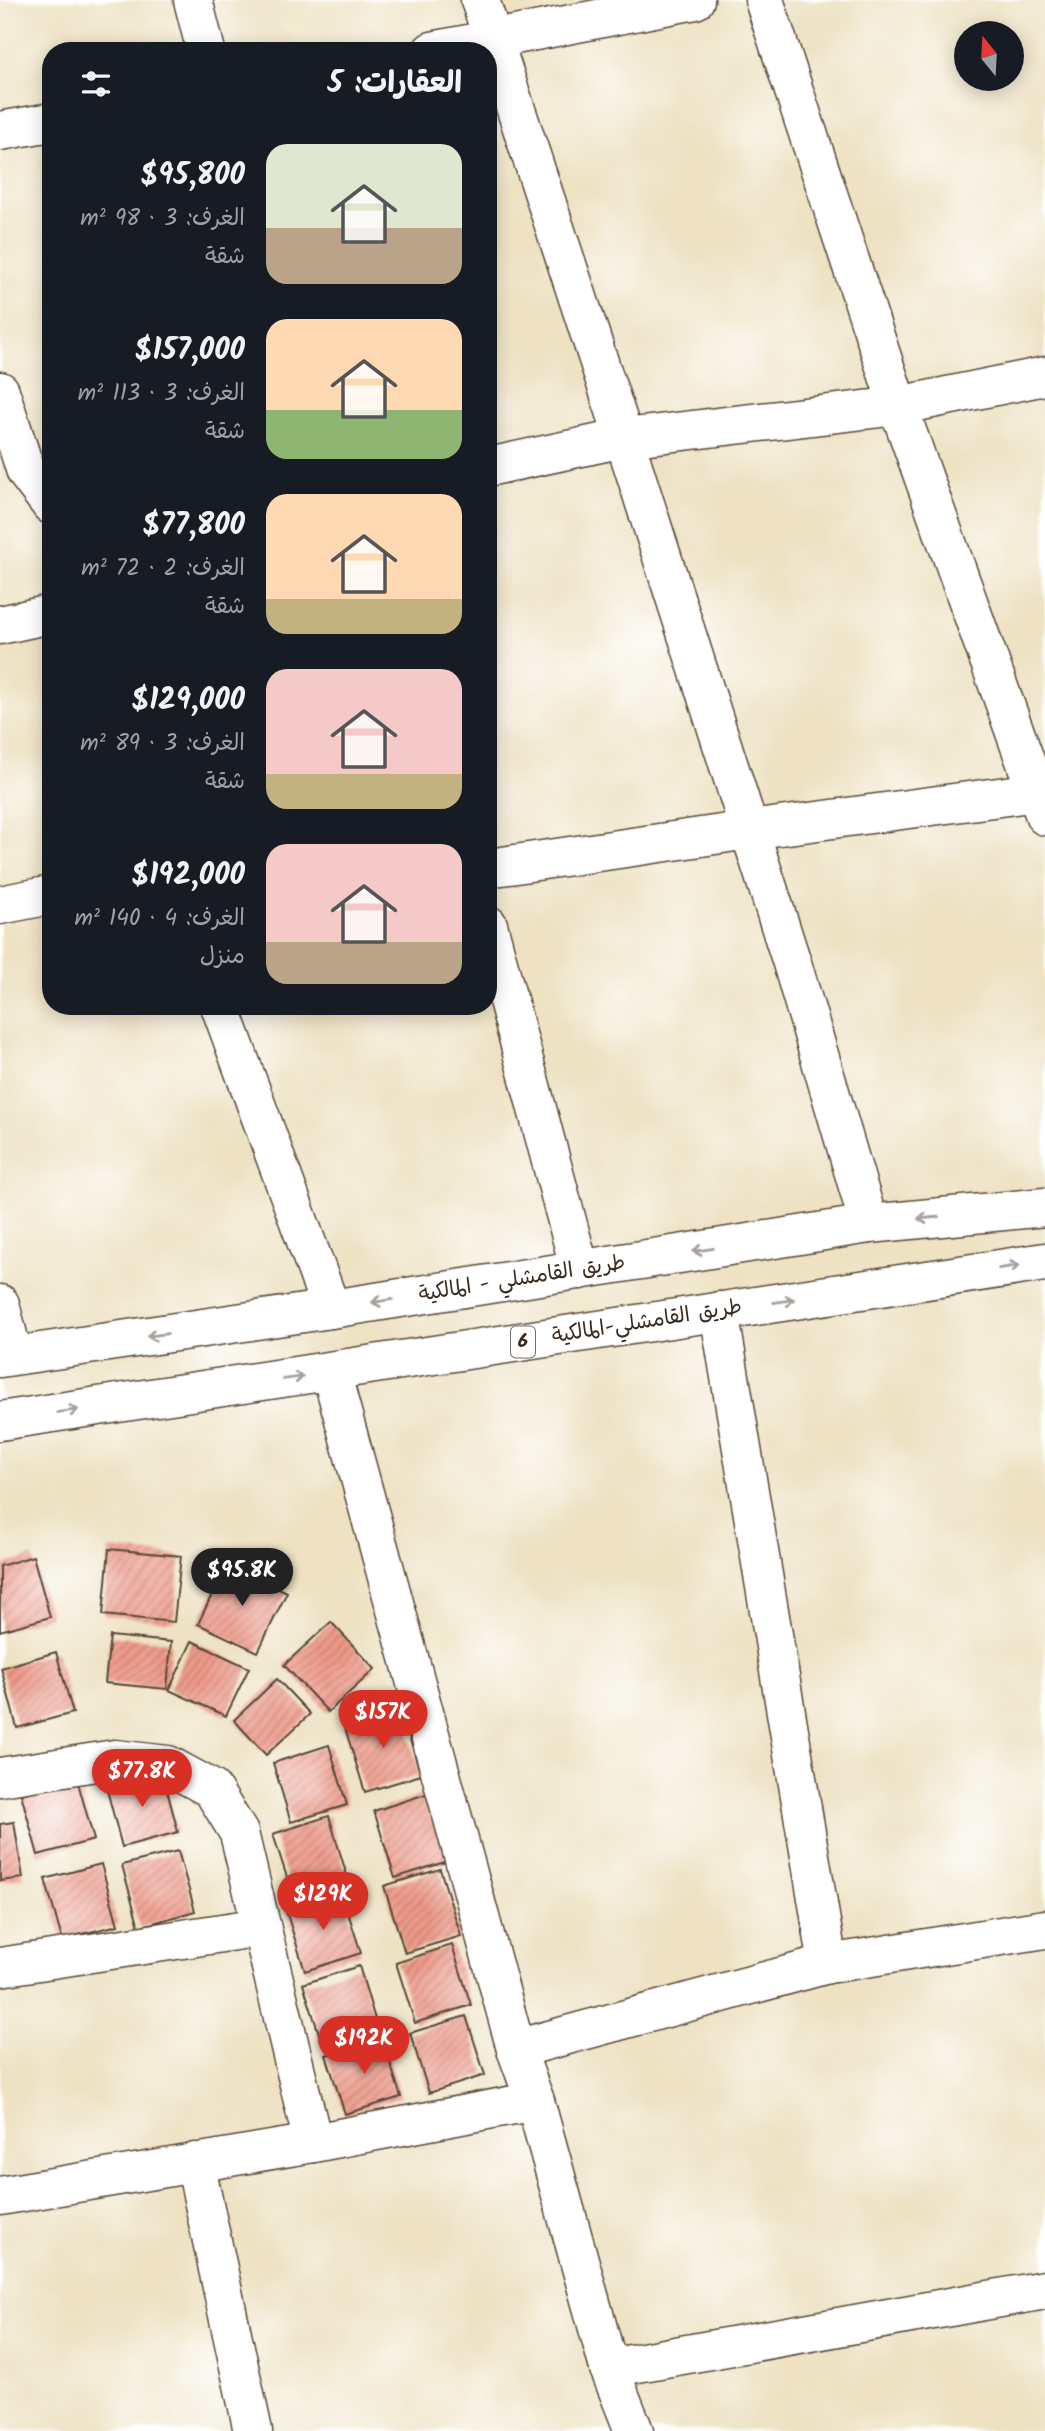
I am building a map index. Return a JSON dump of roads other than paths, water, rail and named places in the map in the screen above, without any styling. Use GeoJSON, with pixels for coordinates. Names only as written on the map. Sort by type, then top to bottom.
{"type":"FeatureCollection","features":[{"type":"Feature","properties":{"kind":"main road"},"geometry":{"type":"LineString","coordinates":[[193,0],[204,42]]}},
{"type":"Feature","properties":{"kind":"main road"},"geometry":{"type":"LineString","coordinates":[[480,0],[492,42]]}},
{"type":"Feature","properties":{"kind":"main road"},"geometry":{"type":"LineString","coordinates":[[476,42],[695,0]]}},
{"type":"Feature","properties":{"kind":"main road"},"geometry":{"type":"LineString","coordinates":[[497,867],[749,830],[1042,800],[898,406],[764,0]]}},
{"type":"Feature","properties":{"kind":"main road"},"geometry":{"type":"LineString","coordinates":[[497,57],[624,438],[792,963],[869,1224]]}},
{"type":"Feature","properties":{"kind":"main road"},"geometry":{"type":"LineString","coordinates":[[0,131],[42,124]]}},
{"type":"Feature","properties":{"kind":"main road"},"geometry":{"type":"LineString","coordinates":[[497,465],[624,438],[898,406],[1045,376]]}},
{"type":"Feature","properties":{"kind":"main road"},"geometry":{"type":"LineString","coordinates":[[0,391],[26,472],[42,493]]}},
{"type":"Feature","properties":{"kind":"main road"},"geometry":{"type":"LineString","coordinates":[[0,625],[42,616]]}},
{"type":"Feature","properties":{"kind":"main road"},"geometry":{"type":"LineString","coordinates":[[0,905],[42,897]]}},
{"type":"Feature","properties":{"kind":"main road"},"geometry":{"type":"LineString","coordinates":[[497,959],[580,1270]]}},
{"type":"Feature","properties":{"kind":"main road"},"geometry":{"type":"LineString","coordinates":[[223,1015],[331,1309]]}},
{"type":"Feature","properties":{"kind":"main road","name":"طريق القامشلي - المالكية"},"geometry":{"type":"LineString","coordinates":[[7,1357],[869,1224],[1045,1207]]}},
{"type":"Feature","properties":{"kind":"main road","name":"طريق القامشلي-المالكية"},"geometry":{"type":"LineString","coordinates":[[0,1421],[1045,1262]]}},
{"type":"Feature","properties":{"kind":"main road"},"geometry":{"type":"LineString","coordinates":[[0,1304],[7,1357]]}},
{"type":"Feature","properties":{"kind":"main road"},"geometry":{"type":"LineString","coordinates":[[719,1311],[828,1964]]}},
{"type":"Feature","properties":{"kind":"main road"},"geometry":{"type":"LineString","coordinates":[[331,1372],[516,2049],[535,2101],[609,2368],[634,2431]]}},
{"type":"Feature","properties":{"kind":"main road"},"geometry":{"type":"LineString","coordinates":[[0,1777],[115,1759],[168,1765],[212,1789],[239,1833],[313,2143]]}},
{"type":"Feature","properties":{"kind":"main road"},"geometry":{"type":"LineString","coordinates":[[0,1966],[261,1927]]}},
{"type":"Feature","properties":{"kind":"main road"},"geometry":{"type":"LineString","coordinates":[[516,2049],[828,1964],[1045,1929]]}},
{"type":"Feature","properties":{"kind":"main road"},"geometry":{"type":"LineString","coordinates":[[0,2196],[313,2143],[535,2101]]}},
{"type":"Feature","properties":{"kind":"main road"},"geometry":{"type":"LineString","coordinates":[[195,2162],[253,2431]]}},
{"type":"Feature","properties":{"kind":"main road"},"geometry":{"type":"LineString","coordinates":[[609,2368],[1045,2290]]}}]}
